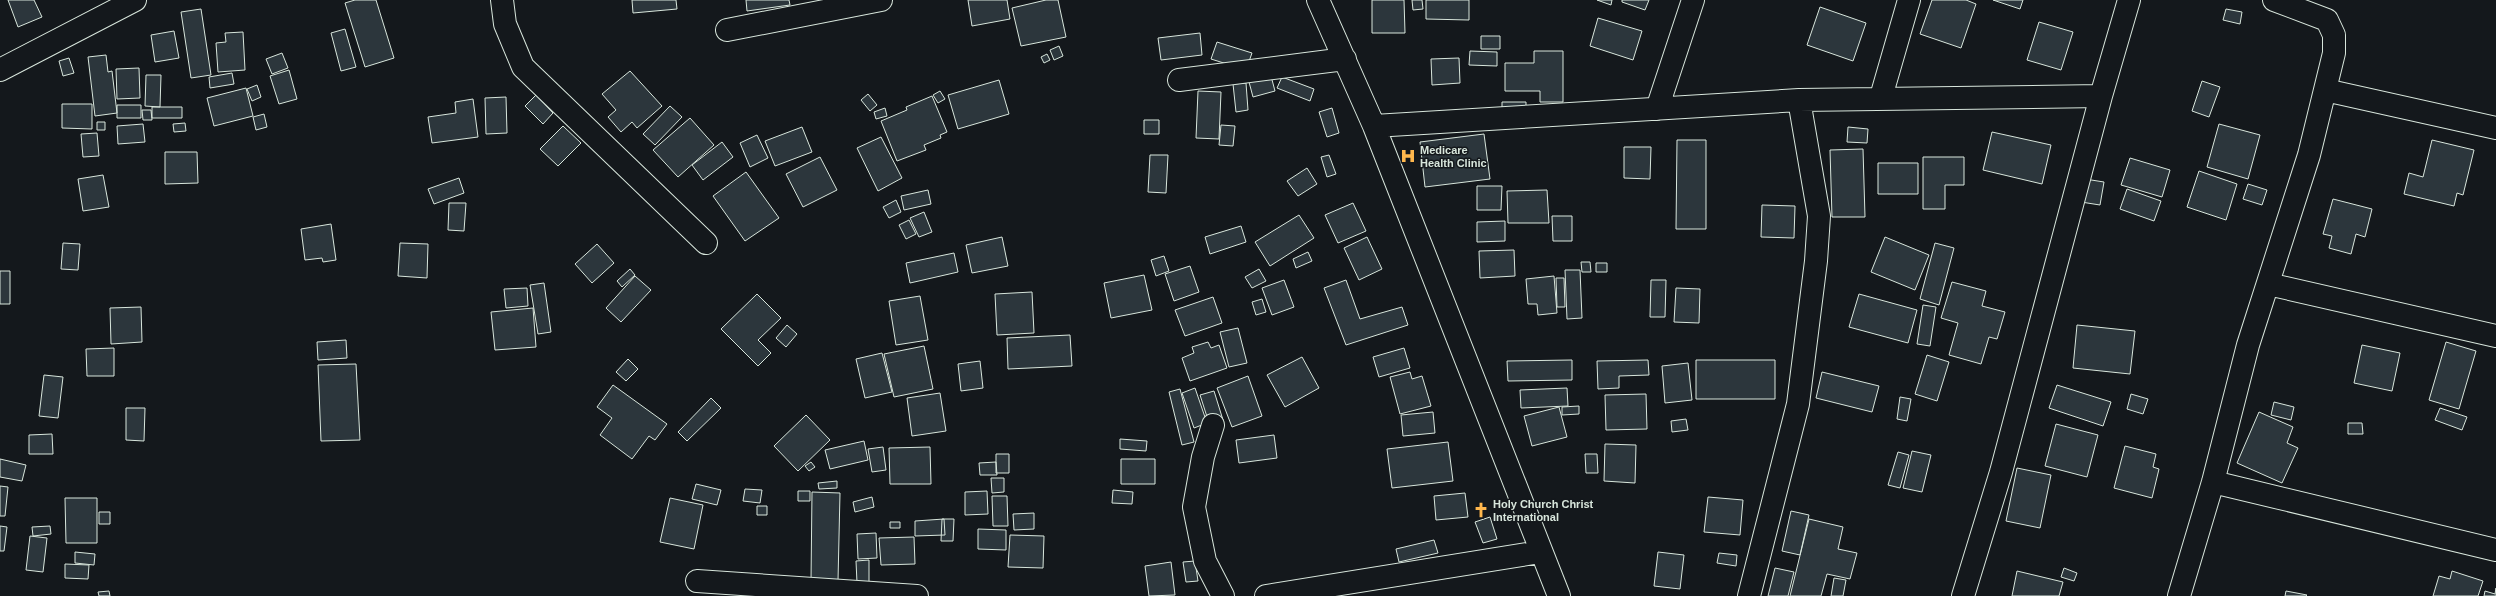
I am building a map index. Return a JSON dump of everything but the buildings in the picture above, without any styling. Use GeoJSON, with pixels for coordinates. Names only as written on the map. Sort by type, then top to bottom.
{"type":"FeatureCollection","features":[{"type":"Feature","properties":{"kind":"street"},"geometry":{"type":"LineString","coordinates":[[0,70],[135,0]]}},
{"type":"Feature","properties":{"kind":"street"},"geometry":{"type":"LineString","coordinates":[[502,0],[505,24],[523,67],[706,243]]}},
{"type":"Feature","properties":{"kind":"street"},"geometry":{"type":"LineString","coordinates":[[727,30],[881,0]]}},
{"type":"Feature","properties":{"kind":"street"},"geometry":{"type":"LineString","coordinates":[[1318,0],[1374,126],[1540,552],[1559,596]]}},
{"type":"Feature","properties":{"kind":"street"},"geometry":{"type":"LineString","coordinates":[[1657,109],[1693,0]]}},
{"type":"Feature","properties":{"kind":"street"},"geometry":{"type":"LineString","coordinates":[[1881,97],[1909,0]]}},
{"type":"Feature","properties":{"kind":"street"},"geometry":{"type":"LineString","coordinates":[[1963,596],[2001,472],[2101,96],[2129,0]]}},
{"type":"Feature","properties":{"kind":"street"},"geometry":{"type":"LineString","coordinates":[[2179,596],[2213,482],[2248,345],[2309,155],[2334,53],[2334,35],[2327,20],[2274,0]]}},
{"type":"Feature","properties":{"kind":"street"},"geometry":{"type":"LineString","coordinates":[[1179,80],[1345,59]]}},
{"type":"Feature","properties":{"kind":"street"},"geometry":{"type":"LineString","coordinates":[[2325,90],[2496,128]]}},
{"type":"Feature","properties":{"kind":"street"},"geometry":{"type":"LineString","coordinates":[[1374,126],[1799,100],[1881,97],[2101,96]]}},
{"type":"Feature","properties":{"kind":"street"},"geometry":{"type":"LineString","coordinates":[[1749,596],[1798,404],[1816,261],[1819,216],[1799,100]]}},
{"type":"Feature","properties":{"kind":"street"},"geometry":{"type":"LineString","coordinates":[[2268,284],[2496,336]]}},
{"type":"Feature","properties":{"kind":"street"},"geometry":{"type":"LineString","coordinates":[[1213,425],[1203,457],[1194,507],[1205,561],[1223,596]]}},
{"type":"Feature","properties":{"kind":"street"},"geometry":{"type":"LineString","coordinates":[[2213,482],[2496,550]]}},
{"type":"Feature","properties":{"kind":"street"},"geometry":{"type":"LineString","coordinates":[[1266,596],[1540,552]]}},
{"type":"Feature","properties":{"kind":"street"},"geometry":{"type":"LineString","coordinates":[[697,581],[917,596]]}},
{"type":"Feature","properties":{"kind":"place","name":"Medicare Health Clinic"},"geometry":{"type":"Point","coordinates":[1408,156]}},
{"type":"Feature","properties":{"kind":"place","name":"Holy Church Christ International"},"geometry":{"type":"Point","coordinates":[1481,510]}}]}
